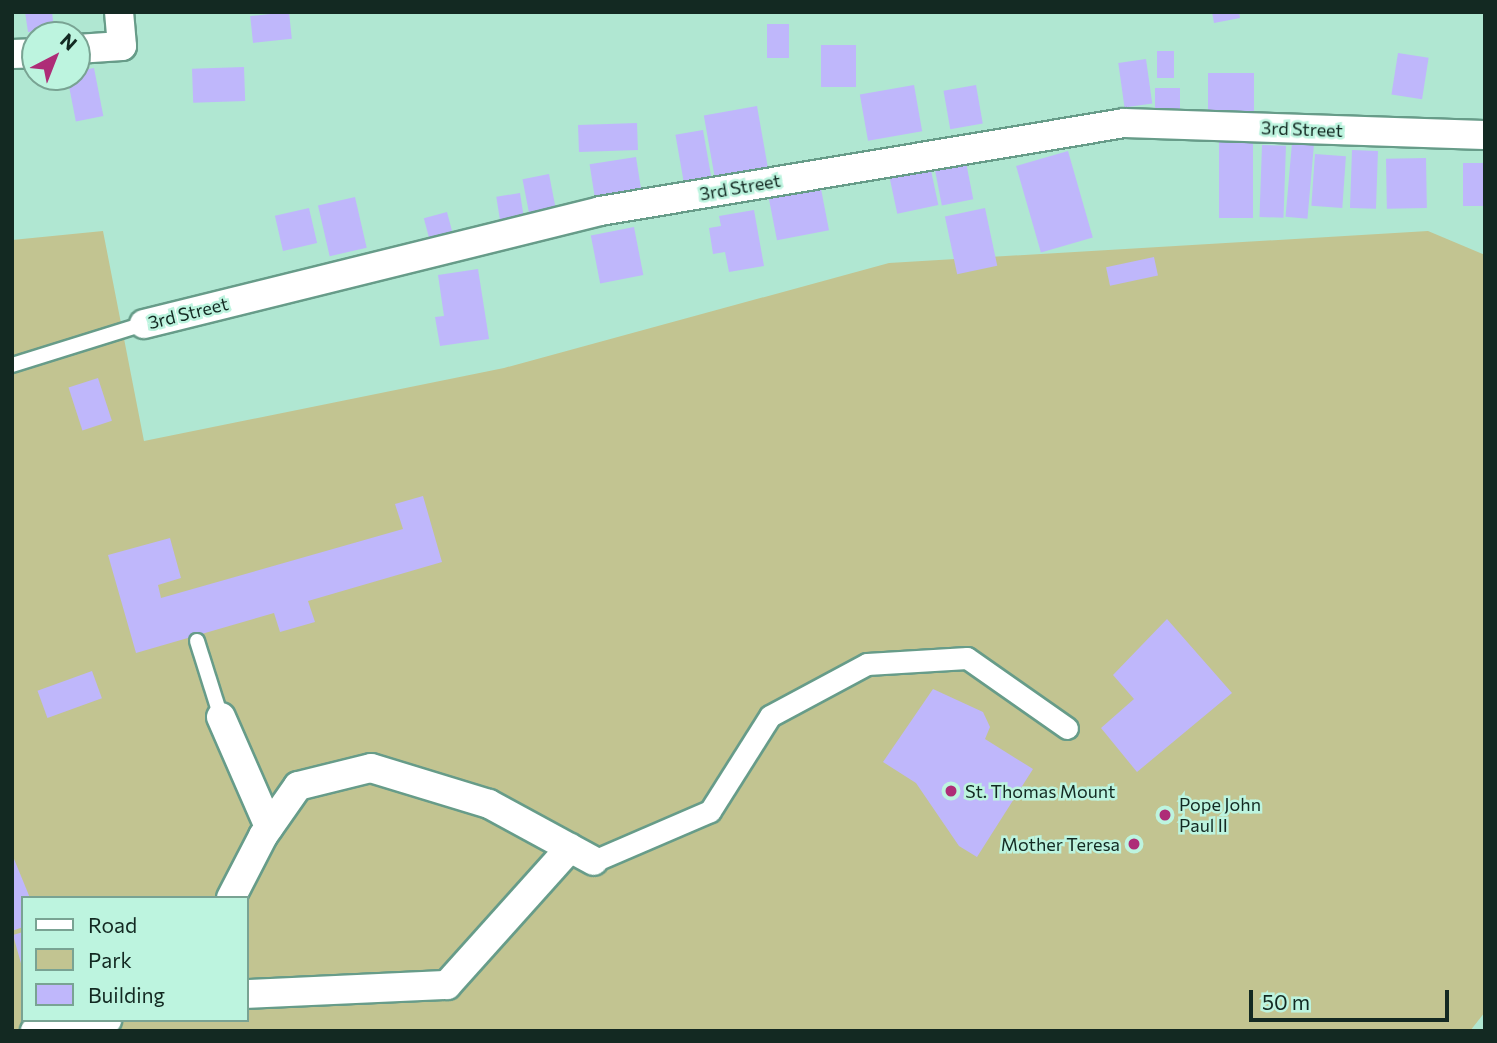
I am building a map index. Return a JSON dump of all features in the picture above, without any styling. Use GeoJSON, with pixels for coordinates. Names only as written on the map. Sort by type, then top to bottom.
{"type":"FeatureCollection","features":[{"type":"Feature","properties":{"kind":"street"},"geometry":{"type":"LineString","coordinates":[[91,48],[122,46],[119,12]]}},
{"type":"Feature","properties":{"kind":"street","name":"3rd Street"},"geometry":{"type":"LineString","coordinates":[[144,324],[600,211],[1124,123],[1485,135]]}},
{"type":"Feature","properties":{"kind":"street"},"geometry":{"type":"LineString","coordinates":[[232,896],[269,827],[298,786],[372,768],[489,804],[594,861],[710,811],[770,716],[867,664],[967,658],[1066,728]]}},
{"type":"Feature","properties":{"kind":"street"},"geometry":{"type":"LineString","coordinates":[[221,717],[269,827]]}},
{"type":"Feature","properties":{"kind":"street"},"geometry":{"type":"LineString","coordinates":[[248,994],[447,985],[570,848]]}},
{"type":"Feature","properties":{"kind":"street"},"geometry":{"type":"LineString","coordinates":[[35,1031],[94,1022]]}},
{"type":"Feature","properties":{"kind":"lane","name":"3rd Street"},"geometry":{"type":"LineString","coordinates":[[12,365],[144,324]]}},
{"type":"Feature","properties":{"kind":"lane"},"geometry":{"type":"LineString","coordinates":[[197,641],[221,717]]}},
{"type":"Feature","properties":{"kind":"green space","name":"St. Thomas Mount"},"geometry":{"type":"Polygon","coordinates":[[[103,231],[144,441],[504,368],[889,263],[1428,231],[1485,255],[1485,1012],[1470,1031],[12,1031],[12,240],[103,231]]]}},
{"type":"Feature","properties":{"kind":"building"},"geometry":{"type":"Polygon","coordinates":[[[25,12],[52,12],[53,21],[26,21],[25,12]]]}},
{"type":"Feature","properties":{"kind":"building"},"geometry":{"type":"Polygon","coordinates":[[[289,12],[292,39],[253,43],[250,16],[289,12]]]}},
{"type":"Feature","properties":{"kind":"building"},"geometry":{"type":"Polygon","coordinates":[[[1212,12],[1239,12],[1240,18],[1214,23],[1212,12]]]}},
{"type":"Feature","properties":{"kind":"building"},"geometry":{"type":"Polygon","coordinates":[[[767,24],[789,24],[789,58],[767,58],[767,24]]]}},
{"type":"Feature","properties":{"kind":"building"},"geometry":{"type":"Polygon","coordinates":[[[821,45],[856,45],[856,87],[821,87],[821,45]]]}},
{"type":"Feature","properties":{"kind":"building"},"geometry":{"type":"Polygon","coordinates":[[[1157,51],[1174,51],[1174,78],[1157,78],[1157,51]]]}},
{"type":"Feature","properties":{"kind":"building"},"geometry":{"type":"Polygon","coordinates":[[[1398,53],[1429,58],[1422,99],[1391,94],[1398,53]]]}},
{"type":"Feature","properties":{"kind":"building"},"geometry":{"type":"Polygon","coordinates":[[[1146,59],[1152,104],[1125,107],[1118,63],[1146,59]]]}},
{"type":"Feature","properties":{"kind":"building"},"geometry":{"type":"Polygon","coordinates":[[[244,67],[245,101],[193,103],[192,69],[244,67]]]}},
{"type":"Feature","properties":{"kind":"building"},"geometry":{"type":"Polygon","coordinates":[[[94,68],[103,116],[76,121],[70,91],[91,91],[91,69],[94,68]]]}},
{"type":"Feature","properties":{"kind":"building"},"geometry":{"type":"Polygon","coordinates":[[[1208,73],[1254,73],[1254,117],[1208,117],[1208,73]]]}},
{"type":"Feature","properties":{"kind":"building"},"geometry":{"type":"Polygon","coordinates":[[[914,85],[922,131],[868,141],[860,95],[914,85]]]}},
{"type":"Feature","properties":{"kind":"building"},"geometry":{"type":"Polygon","coordinates":[[[976,85],[983,123],[950,129],[944,91],[976,85]]]}},
{"type":"Feature","properties":{"kind":"building"},"geometry":{"type":"Polygon","coordinates":[[[1155,88],[1180,88],[1180,120],[1155,120],[1155,88]]]}},
{"type":"Feature","properties":{"kind":"building"},"geometry":{"type":"Polygon","coordinates":[[[757,106],[768,167],[715,176],[704,115],[757,106]]]}},
{"type":"Feature","properties":{"kind":"building"},"geometry":{"type":"Polygon","coordinates":[[[637,123],[638,150],[579,152],[578,125],[637,123]]]}},
{"type":"Feature","properties":{"kind":"building"},"geometry":{"type":"Polygon","coordinates":[[[703,130],[712,182],[685,187],[675,135],[703,130]]]}},
{"type":"Feature","properties":{"kind":"building"},"geometry":{"type":"Polygon","coordinates":[[[1219,142],[1253,142],[1253,218],[1219,218],[1219,142]]]}},
{"type":"Feature","properties":{"kind":"building"},"geometry":{"type":"Polygon","coordinates":[[[1292,143],[1314,145],[1307,219],[1286,217],[1292,143]]]}},
{"type":"Feature","properties":{"kind":"building"},"geometry":{"type":"Polygon","coordinates":[[[1262,145],[1286,146],[1283,218],[1259,217],[1262,145]]]}},
{"type":"Feature","properties":{"kind":"building"},"geometry":{"type":"Polygon","coordinates":[[[1352,150],[1378,151],[1376,209],[1350,208],[1352,150]]]}},
{"type":"Feature","properties":{"kind":"building"},"geometry":{"type":"Polygon","coordinates":[[[1068,151],[1093,238],[1041,252],[1016,166],[1068,151]]]}},
{"type":"Feature","properties":{"kind":"building"},"geometry":{"type":"Polygon","coordinates":[[[1315,154],[1346,156],[1342,208],[1311,206],[1315,154]]]}},
{"type":"Feature","properties":{"kind":"building"},"geometry":{"type":"Polygon","coordinates":[[[636,157],[642,195],[596,202],[590,164],[636,157]]]}},
{"type":"Feature","properties":{"kind":"building"},"geometry":{"type":"Polygon","coordinates":[[[1426,158],[1427,208],[1387,209],[1386,159],[1426,158]]]}},
{"type":"Feature","properties":{"kind":"building"},"geometry":{"type":"Polygon","coordinates":[[[929,161],[938,205],[897,214],[888,170],[929,161]]]}},
{"type":"Feature","properties":{"kind":"building"},"geometry":{"type":"Polygon","coordinates":[[[966,162],[973,199],[942,205],[935,168],[966,162]]]}},
{"type":"Feature","properties":{"kind":"building"},"geometry":{"type":"Polygon","coordinates":[[[1463,163],[1485,163],[1485,206],[1463,206],[1463,163]]]}},
{"type":"Feature","properties":{"kind":"building"},"geometry":{"type":"Polygon","coordinates":[[[549,174],[557,214],[530,219],[522,179],[549,174]]]}},
{"type":"Feature","properties":{"kind":"building"},"geometry":{"type":"Polygon","coordinates":[[[821,189],[829,230],[777,240],[769,199],[821,189]]]}},
{"type":"Feature","properties":{"kind":"building"},"geometry":{"type":"Polygon","coordinates":[[[520,193],[525,223],[501,226],[496,197],[520,193]]]}},
{"type":"Feature","properties":{"kind":"building"},"geometry":{"type":"Polygon","coordinates":[[[355,197],[367,248],[330,256],[318,206],[355,197]]]}},
{"type":"Feature","properties":{"kind":"building"},"geometry":{"type":"Polygon","coordinates":[[[309,208],[317,243],[283,251],[275,216],[309,208]]]}},
{"type":"Feature","properties":{"kind":"building"},"geometry":{"type":"Polygon","coordinates":[[[985,208],[997,266],[957,274],[945,217],[985,208]]]}},
{"type":"Feature","properties":{"kind":"building"},"geometry":{"type":"Polygon","coordinates":[[[754,210],[764,266],[729,272],[725,252],[713,254],[709,228],[721,226],[719,216],[754,210]]]}},
{"type":"Feature","properties":{"kind":"building"},"geometry":{"type":"Polygon","coordinates":[[[447,212],[455,241],[432,247],[424,218],[447,212]]]}},
{"type":"Feature","properties":{"kind":"building"},"geometry":{"type":"Polygon","coordinates":[[[634,227],[643,275],[600,283],[591,235],[634,227]]]}},
{"type":"Feature","properties":{"kind":"building"},"geometry":{"type":"Polygon","coordinates":[[[1154,257],[1158,276],[1110,286],[1106,267],[1154,257]]]}},
{"type":"Feature","properties":{"kind":"building"},"geometry":{"type":"Polygon","coordinates":[[[478,269],[489,339],[440,346],[435,317],[444,316],[438,275],[478,269]]]}},
{"type":"Feature","properties":{"kind":"building"},"geometry":{"type":"Polygon","coordinates":[[[98,378],[112,421],[82,430],[69,388],[98,378]]]}},
{"type":"Feature","properties":{"kind":"building"},"geometry":{"type":"Polygon","coordinates":[[[423,496],[442,562],[308,601],[315,622],[280,632],[274,613],[136,653],[108,555],[170,538],[181,578],[158,585],[161,598],[403,529],[395,504],[423,496]]]}},
{"type":"Feature","properties":{"kind":"building"},"geometry":{"type":"Polygon","coordinates":[[[1167,619],[1232,693],[1137,772],[1101,728],[1134,699],[1113,675],[1167,619]]]}},
{"type":"Feature","properties":{"kind":"building"},"geometry":{"type":"Polygon","coordinates":[[[92,671],[102,698],[47,718],[37,691],[92,671]]]}},
{"type":"Feature","properties":{"kind":"building"},"geometry":{"type":"Polygon","coordinates":[[[933,689],[983,712],[990,727],[985,739],[1033,769],[977,857],[959,846],[916,783],[883,762],[933,689]]]}},
{"type":"Feature","properties":{"kind":"building"},"geometry":{"type":"Polygon","coordinates":[[[12,854],[29,896],[21,896],[21,928],[12,931],[12,854]]]}},
{"type":"Feature","properties":{"kind":"building"},"geometry":{"type":"Polygon","coordinates":[[[21,933],[21,963],[13,935],[21,933]]]}},
{"type":"Feature","properties":{"kind":"place","name":"St. Thomas Mount"},"geometry":{"type":"Point","coordinates":[951,791]}},
{"type":"Feature","properties":{"kind":"place","name":"Pope John Paul II"},"geometry":{"type":"Point","coordinates":[1165,815]}},
{"type":"Feature","properties":{"kind":"place","name":"Mother Teresa"},"geometry":{"type":"Point","coordinates":[1134,844]}}]}
